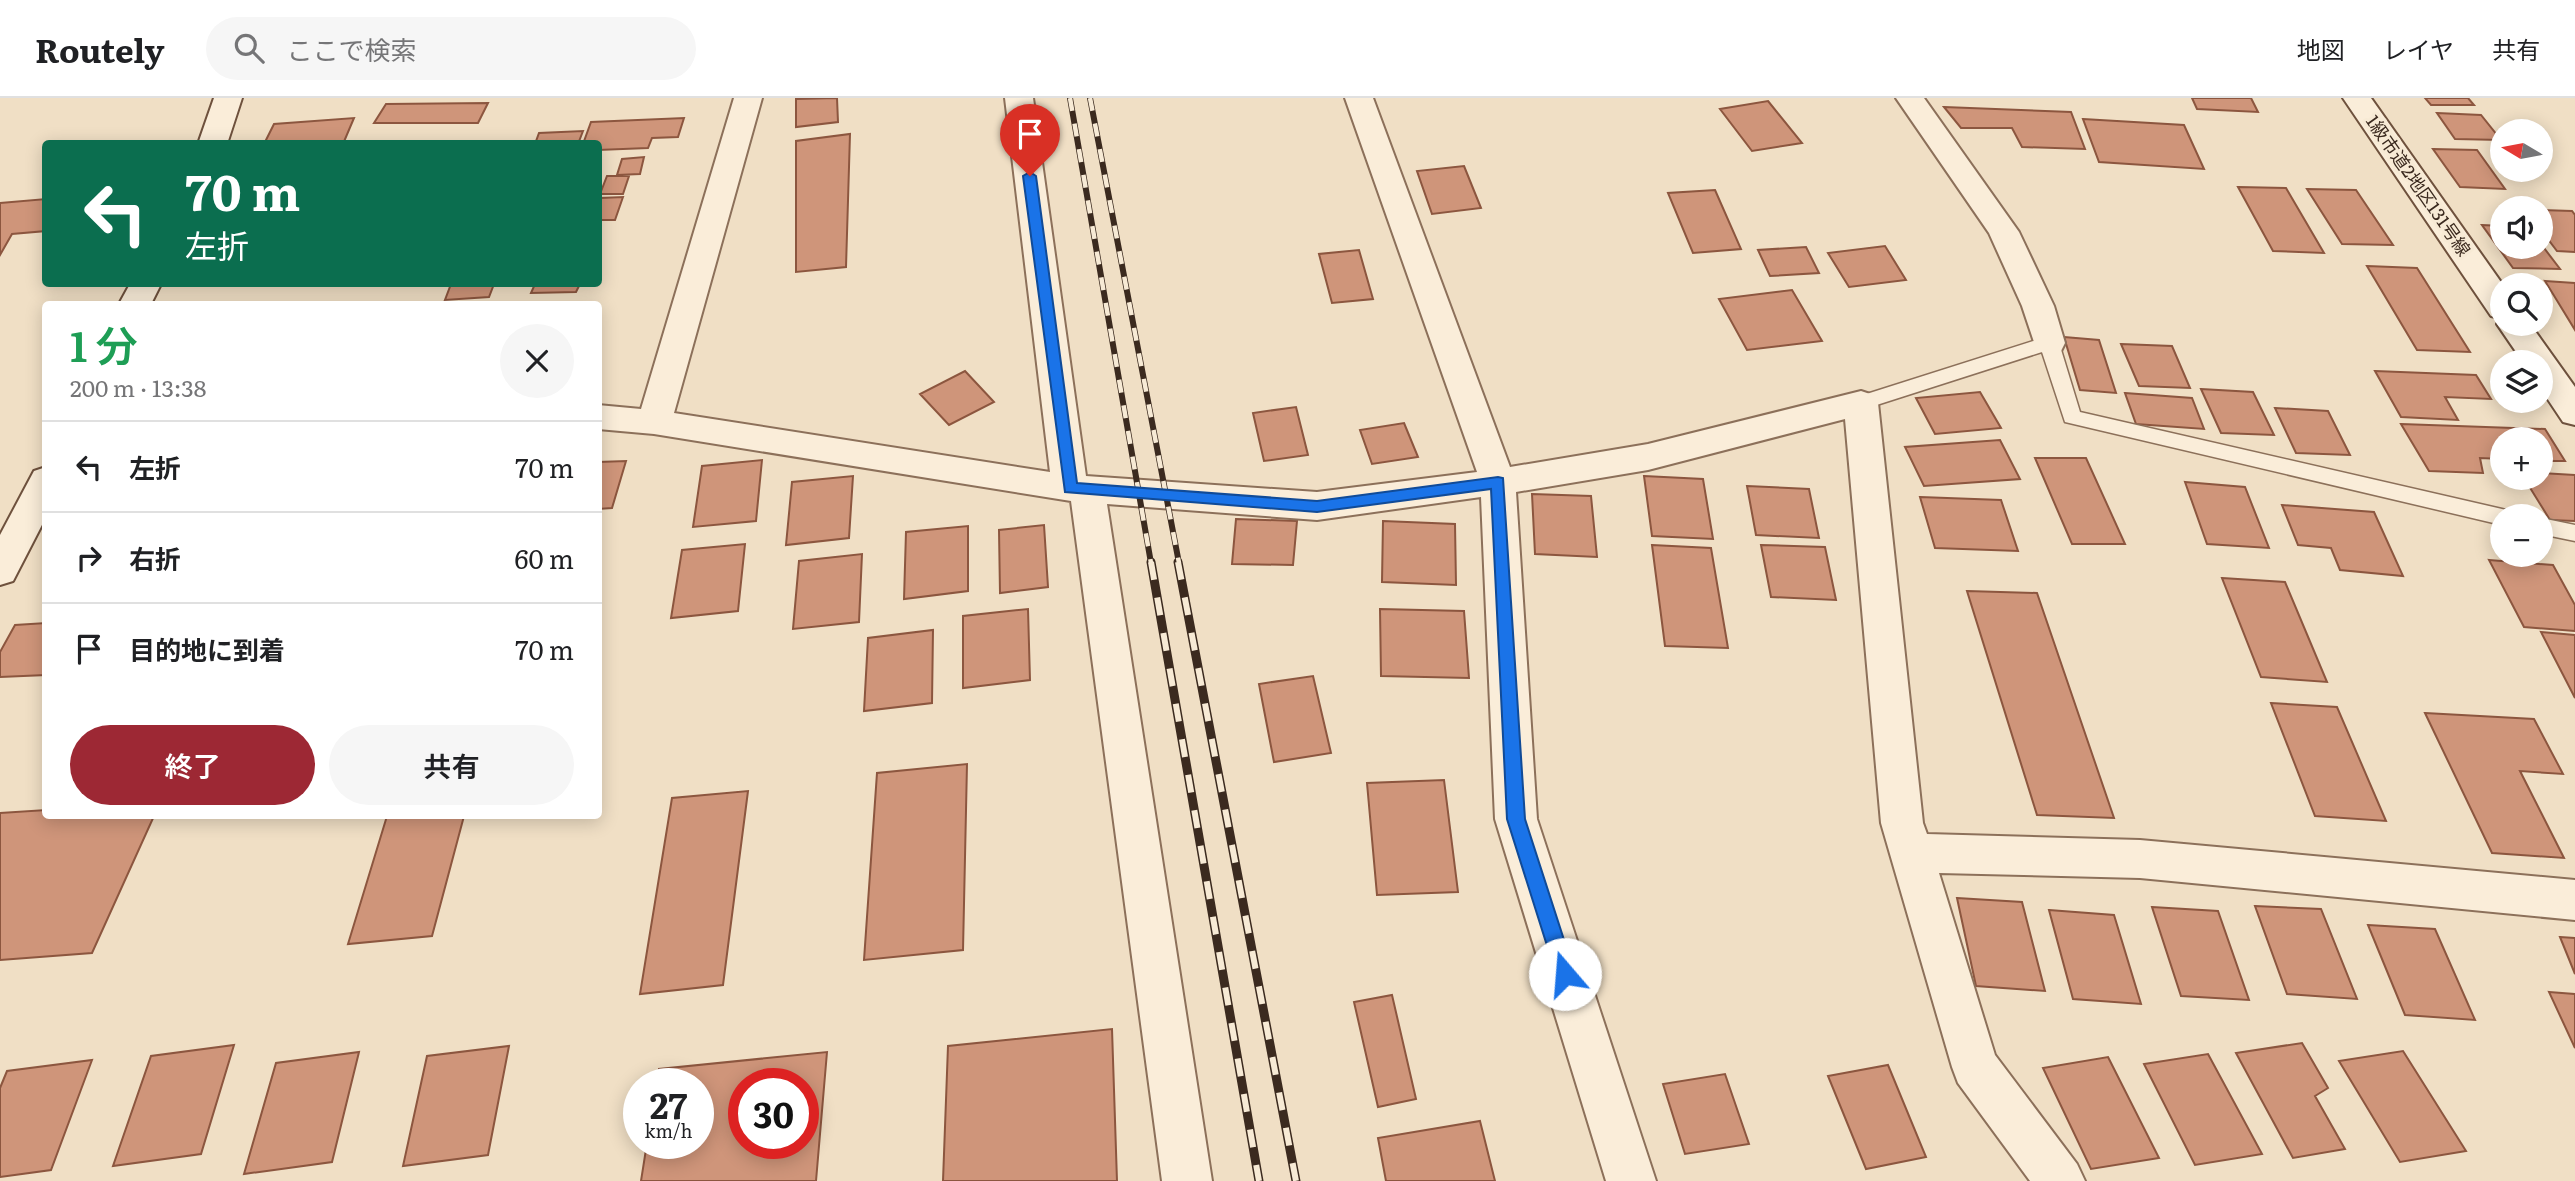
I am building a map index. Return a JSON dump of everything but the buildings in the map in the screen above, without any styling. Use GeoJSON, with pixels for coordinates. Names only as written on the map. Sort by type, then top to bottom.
{"type":"FeatureCollection","features":[{"type":"Feature","properties":{"kind":"street"},"geometry":{"type":"LineString","coordinates":[[213,140],[228,98]]}},
{"type":"Feature","properties":{"kind":"street"},"geometry":{"type":"LineString","coordinates":[[654,422],[748,98]]}},
{"type":"Feature","properties":{"kind":"street"},"geometry":{"type":"LineString","coordinates":[[1019,98],[1187,1181]]}},
{"type":"Feature","properties":{"kind":"street"},"geometry":{"type":"LineString","coordinates":[[1359,98],[1498,482],[1516,819],[1631,1181]]}},
{"type":"Feature","properties":{"kind":"street"},"geometry":{"type":"LineString","coordinates":[[1910,98],[2004,232],[2038,306],[2049,343]]}},
{"type":"Feature","properties":{"kind":"street","name":"1級市道2地区131号線"},"geometry":{"type":"LineString","coordinates":[[2357,98],[2490,291]]}},
{"type":"Feature","properties":{"kind":"street"},"geometry":{"type":"LineString","coordinates":[[2553,382],[2575,413]]}},
{"type":"Feature","properties":{"kind":"street"},"geometry":{"type":"LineString","coordinates":[[602,417],[654,422],[1079,488],[1317,506],[1498,482],[1648,457],[1861,403],[1902,822],[1975,1067],[2060,1181]]}},
{"type":"Feature","properties":{"kind":"street"},"geometry":{"type":"LineString","coordinates":[[0,570],[42,489]]}},
{"type":"Feature","properties":{"kind":"street"},"geometry":{"type":"LineString","coordinates":[[1911,853],[2140,859],[2575,900]]}},
{"type":"Feature","properties":{"kind":"lane"},"geometry":{"type":"LineString","coordinates":[[1861,403],[2049,343],[2072,417],[2490,514]]}},
{"type":"Feature","properties":{"kind":"lane"},"geometry":{"type":"LineString","coordinates":[[2553,529],[2575,534]]}},
{"type":"Feature","properties":{"kind":"railway"},"geometry":{"type":"LineString","coordinates":[[1070,98],[1151,563]]}},
{"type":"Feature","properties":{"kind":"railway"},"geometry":{"type":"LineString","coordinates":[[1090,98],[1179,563]]}},
{"type":"Feature","properties":{"kind":"railway"},"geometry":{"type":"LineString","coordinates":[[1151,562],[1259,1181]]}},
{"type":"Feature","properties":{"kind":"railway"},"geometry":{"type":"LineString","coordinates":[[1178,562],[1296,1181]]}},
{"type":"Feature","properties":{"kind":"route"},"geometry":{"type":"LineString","coordinates":[[1030,176],[1070,488],[1317,506],[1498,482],[1516,819],[1565,974]]}}]}
